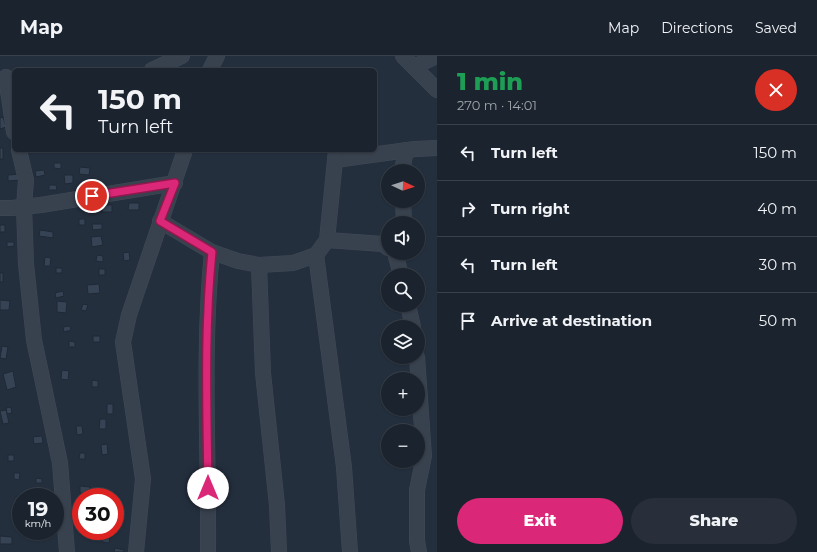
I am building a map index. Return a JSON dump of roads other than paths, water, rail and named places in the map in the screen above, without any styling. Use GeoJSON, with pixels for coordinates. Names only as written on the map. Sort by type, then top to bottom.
{"type":"FeatureCollection","features":[{"type":"Feature","properties":{"kind":"street"},"geometry":{"type":"LineString","coordinates":[[156,68],[182,56]]}},
{"type":"Feature","properties":{"kind":"street"},"geometry":{"type":"LineString","coordinates":[[211,68],[217,56]]}},
{"type":"Feature","properties":{"kind":"street"},"geometry":{"type":"LineString","coordinates":[[403,56],[437,90]]}},
{"type":"Feature","properties":{"kind":"street"},"geometry":{"type":"LineString","coordinates":[[414,67],[436,56]]}},
{"type":"Feature","properties":{"kind":"street"},"geometry":{"type":"LineString","coordinates":[[7,77],[12,116]]}},
{"type":"Feature","properties":{"kind":"street"},"geometry":{"type":"LineString","coordinates":[[160,221],[212,252],[238,262],[259,265],[293,263],[316,255],[327,240],[336,155],[437,148]]}},
{"type":"Feature","properties":{"kind":"street"},"geometry":{"type":"LineString","coordinates":[[403,164],[406,150]]}},
{"type":"Feature","properties":{"kind":"street"},"geometry":{"type":"LineString","coordinates":[[19,152],[26,180],[24,207],[26,264],[34,340],[60,463],[68,552]]}},
{"type":"Feature","properties":{"kind":"street"},"geometry":{"type":"LineString","coordinates":[[136,552],[143,479],[123,342],[129,315],[160,221],[185,152]]}},
{"type":"Feature","properties":{"kind":"street"},"geometry":{"type":"LineString","coordinates":[[0,208],[24,207],[175,183]]}},
{"type":"Feature","properties":{"kind":"street"},"geometry":{"type":"LineString","coordinates":[[327,240],[381,244]]}},
{"type":"Feature","properties":{"kind":"street"},"geometry":{"type":"LineString","coordinates":[[208,552],[207,381],[209,286],[212,252]]}},
{"type":"Feature","properties":{"kind":"street"},"geometry":{"type":"LineString","coordinates":[[316,255],[344,467],[350,552]]}},
{"type":"Feature","properties":{"kind":"street"},"geometry":{"type":"LineString","coordinates":[[259,265],[263,373],[277,505],[279,552]]}},
{"type":"Feature","properties":{"kind":"street"},"geometry":{"type":"LineString","coordinates":[[417,364],[424,456],[417,490],[417,541],[419,552]]}}]}
